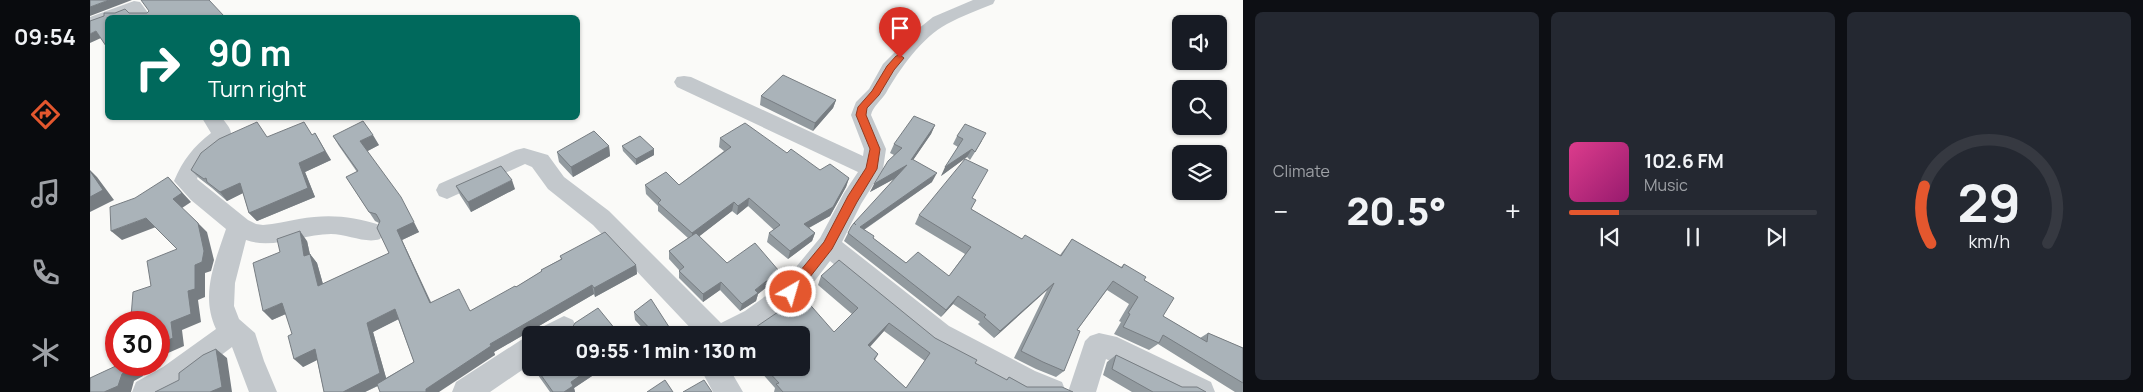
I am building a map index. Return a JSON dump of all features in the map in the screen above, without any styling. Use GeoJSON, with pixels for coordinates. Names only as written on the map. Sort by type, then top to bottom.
{"type":"FeatureCollection","features":[{"type":"Feature","properties":{"kind":"street"},"geometry":{"type":"LineString","coordinates":[[741,326],[791,292],[828,245],[852,199],[872,169],[875,149],[861,115],[863,107],[876,93],[890,68],[924,33],[939,21],[987,0]]}},
{"type":"Feature","properties":{"kind":"street"},"geometry":{"type":"LineString","coordinates":[[112,15],[135,8]]}},
{"type":"Feature","properties":{"kind":"street"},"geometry":{"type":"LineString","coordinates":[[90,22],[105,17]]}},
{"type":"Feature","properties":{"kind":"street"},"geometry":{"type":"LineString","coordinates":[[684,82],[872,169]]}},
{"type":"Feature","properties":{"kind":"street"},"geometry":{"type":"LineString","coordinates":[[213,120],[221,132],[221,136],[200,154],[185,181],[238,227],[255,234],[267,235],[317,225],[338,223],[360,227],[372,232]]}},
{"type":"Feature","properties":{"kind":"street"},"geometry":{"type":"LineString","coordinates":[[446,190],[524,156],[540,161],[556,184],[601,218],[706,326]]}},
{"type":"Feature","properties":{"kind":"street"},"geometry":{"type":"LineString","coordinates":[[238,227],[221,291],[223,316],[232,332],[246,342],[250,361],[263,392]]}},
{"type":"Feature","properties":{"kind":"street"},"geometry":{"type":"LineString","coordinates":[[828,245],[940,334],[1025,381],[1052,392]]}},
{"type":"Feature","properties":{"kind":"street"},"geometry":{"type":"LineString","coordinates":[[146,392],[173,376],[232,332]]}},
{"type":"Feature","properties":{"kind":"street"},"geometry":{"type":"LineString","coordinates":[[1082,392],[1095,350],[1099,345],[1108,346],[1201,392]]}},
{"type":"Feature","properties":{"kind":"street"},"geometry":{"type":"LineString","coordinates":[[466,392],[522,355]]}},
{"type":"Feature","properties":{"kind":"street"},"geometry":{"type":"LineString","coordinates":[[719,376],[729,392]]}},
{"type":"Feature","properties":{"kind":"building"},"geometry":{"type":"Polygon","coordinates":[[[90,0],[109,0],[90,7],[90,0]]]}},
{"type":"Feature","properties":{"kind":"building"},"geometry":{"type":"Polygon","coordinates":[[[141,0],[209,0],[223,15],[105,15],[105,44],[96,31],[90,34],[90,21],[104,16],[104,13],[115,13],[125,9],[129,13],[147,13],[149,11],[141,0]]]}},
{"type":"Feature","properties":{"kind":"building"},"geometry":{"type":"Polygon","coordinates":[[[783,75],[836,100],[815,123],[761,96],[783,75]]]}},
{"type":"Feature","properties":{"kind":"building"},"geometry":{"type":"Polygon","coordinates":[[[914,116],[935,125],[911,160],[937,173],[860,227],[874,236],[873,238],[906,263],[918,252],[949,276],[971,247],[919,215],[965,159],[988,170],[972,198],[976,200],[971,209],[1022,239],[1025,235],[1061,256],[1072,239],[1122,268],[1124,264],[1146,277],[1144,280],[1174,298],[1163,316],[1207,342],[1208,333],[1243,348],[1243,383],[1163,335],[1159,343],[1123,327],[1130,314],[1128,313],[1138,297],[1113,281],[1077,330],[1080,331],[1064,371],[1021,351],[1054,283],[1000,331],[984,317],[986,315],[958,296],[946,310],[848,233],[854,223],[907,165],[874,184],[888,161],[902,148],[894,144],[914,116]]]}},
{"type":"Feature","properties":{"kind":"building"},"geometry":{"type":"Polygon","coordinates":[[[363,121],[373,135],[360,141],[401,197],[414,222],[397,230],[430,303],[459,289],[470,311],[516,287],[541,270],[562,259],[560,256],[605,232],[636,265],[594,288],[592,285],[490,344],[491,346],[426,389],[426,392],[380,392],[377,384],[414,362],[395,309],[367,323],[380,373],[343,392],[324,392],[315,349],[294,359],[288,336],[292,334],[282,303],[263,311],[253,263],[280,252],[277,239],[300,231],[304,256],[310,254],[318,286],[389,253],[377,228],[380,221],[376,214],[369,212],[346,177],[358,171],[333,136],[363,121]]]}},
{"type":"Feature","properties":{"kind":"building"},"geometry":{"type":"Polygon","coordinates":[[[257,122],[267,137],[304,122],[312,135],[315,133],[325,151],[299,163],[308,188],[249,213],[240,183],[220,192],[207,182],[206,178],[204,179],[191,170],[201,153],[219,139],[257,122]]]}},
{"type":"Feature","properties":{"kind":"building"},"geometry":{"type":"Polygon","coordinates":[[[745,123],[787,153],[791,149],[820,170],[830,164],[849,178],[833,207],[804,224],[815,233],[790,251],[769,233],[780,225],[749,198],[738,206],[734,202],[692,233],[658,203],[661,200],[645,185],[666,172],[679,185],[731,147],[720,138],[745,123]]]}},
{"type":"Feature","properties":{"kind":"building"},"geometry":{"type":"Polygon","coordinates":[[[965,124],[986,133],[975,152],[972,149],[945,167],[963,139],[957,136],[965,124]]]}},
{"type":"Feature","properties":{"kind":"building"},"geometry":{"type":"Polygon","coordinates":[[[594,131],[609,146],[571,167],[557,152],[594,131]]]}},
{"type":"Feature","properties":{"kind":"building"},"geometry":{"type":"Polygon","coordinates":[[[640,136],[654,149],[636,159],[622,146],[640,136]]]}},
{"type":"Feature","properties":{"kind":"building"},"geometry":{"type":"Polygon","coordinates":[[[501,166],[512,180],[468,202],[456,186],[501,166]]]}},
{"type":"Feature","properties":{"kind":"building"},"geometry":{"type":"Polygon","coordinates":[[[90,171],[103,190],[90,197],[90,171]]]}},
{"type":"Feature","properties":{"kind":"building"},"geometry":{"type":"Polygon","coordinates":[[[168,177],[182,193],[173,199],[198,223],[204,251],[202,262],[195,265],[195,289],[188,291],[191,314],[171,322],[173,338],[170,339],[170,311],[131,311],[133,292],[151,286],[147,261],[177,249],[146,218],[111,231],[110,207],[135,198],[168,177]]]}},
{"type":"Feature","properties":{"kind":"building"},"geometry":{"type":"Polygon","coordinates":[[[696,233],[727,263],[755,243],[779,271],[755,290],[758,293],[742,304],[721,282],[703,294],[679,271],[684,267],[669,251],[696,233]]]}},
{"type":"Feature","properties":{"kind":"building"},"geometry":{"type":"Polygon","coordinates":[[[839,260],[935,338],[977,360],[975,363],[1007,380],[1009,377],[1027,387],[1062,387],[1073,392],[783,392],[776,384],[779,383],[772,376],[810,376],[810,326],[757,326],[778,312],[780,314],[805,299],[834,332],[858,308],[821,276],[839,260]],[[889,323],[868,345],[878,354],[874,359],[906,388],[930,353],[889,323]]]}},
{"type":"Feature","properties":{"kind":"building"},"geometry":{"type":"Polygon","coordinates":[[[651,299],[668,326],[647,326],[634,312],[651,299]]]}},
{"type":"Feature","properties":{"kind":"building"},"geometry":{"type":"Polygon","coordinates":[[[598,308],[613,326],[573,326],[598,308]]]}},
{"type":"Feature","properties":{"kind":"building"},"geometry":{"type":"Polygon","coordinates":[[[216,349],[222,387],[210,392],[155,392],[179,380],[179,373],[203,355],[216,349]]]}},
{"type":"Feature","properties":{"kind":"building"},"geometry":{"type":"Polygon","coordinates":[[[1116,355],[1182,387],[1197,387],[1206,392],[1153,392],[1112,369],[1116,355]]]}},
{"type":"Feature","properties":{"kind":"building"},"geometry":{"type":"Polygon","coordinates":[[[105,371],[105,376],[121,376],[118,386],[104,392],[90,392],[90,378],[105,371]]]}},
{"type":"Feature","properties":{"kind":"building"},"geometry":{"type":"Polygon","coordinates":[[[542,376],[580,376],[571,382],[573,386],[564,392],[553,392],[542,376]]]}},
{"type":"Feature","properties":{"kind":"building"},"geometry":{"type":"Polygon","coordinates":[[[665,380],[673,392],[647,392],[665,380]]]}},
{"type":"Feature","properties":{"kind":"building"},"geometry":{"type":"Polygon","coordinates":[[[704,380],[712,392],[683,392],[704,380]]]}},
{"type":"Feature","properties":{"kind":"route"},"geometry":{"type":"LineString","coordinates":[[791,292],[828,245],[852,199],[872,169],[875,149],[863,122],[861,115],[863,107],[876,93],[890,68],[900,58]]}}]}
